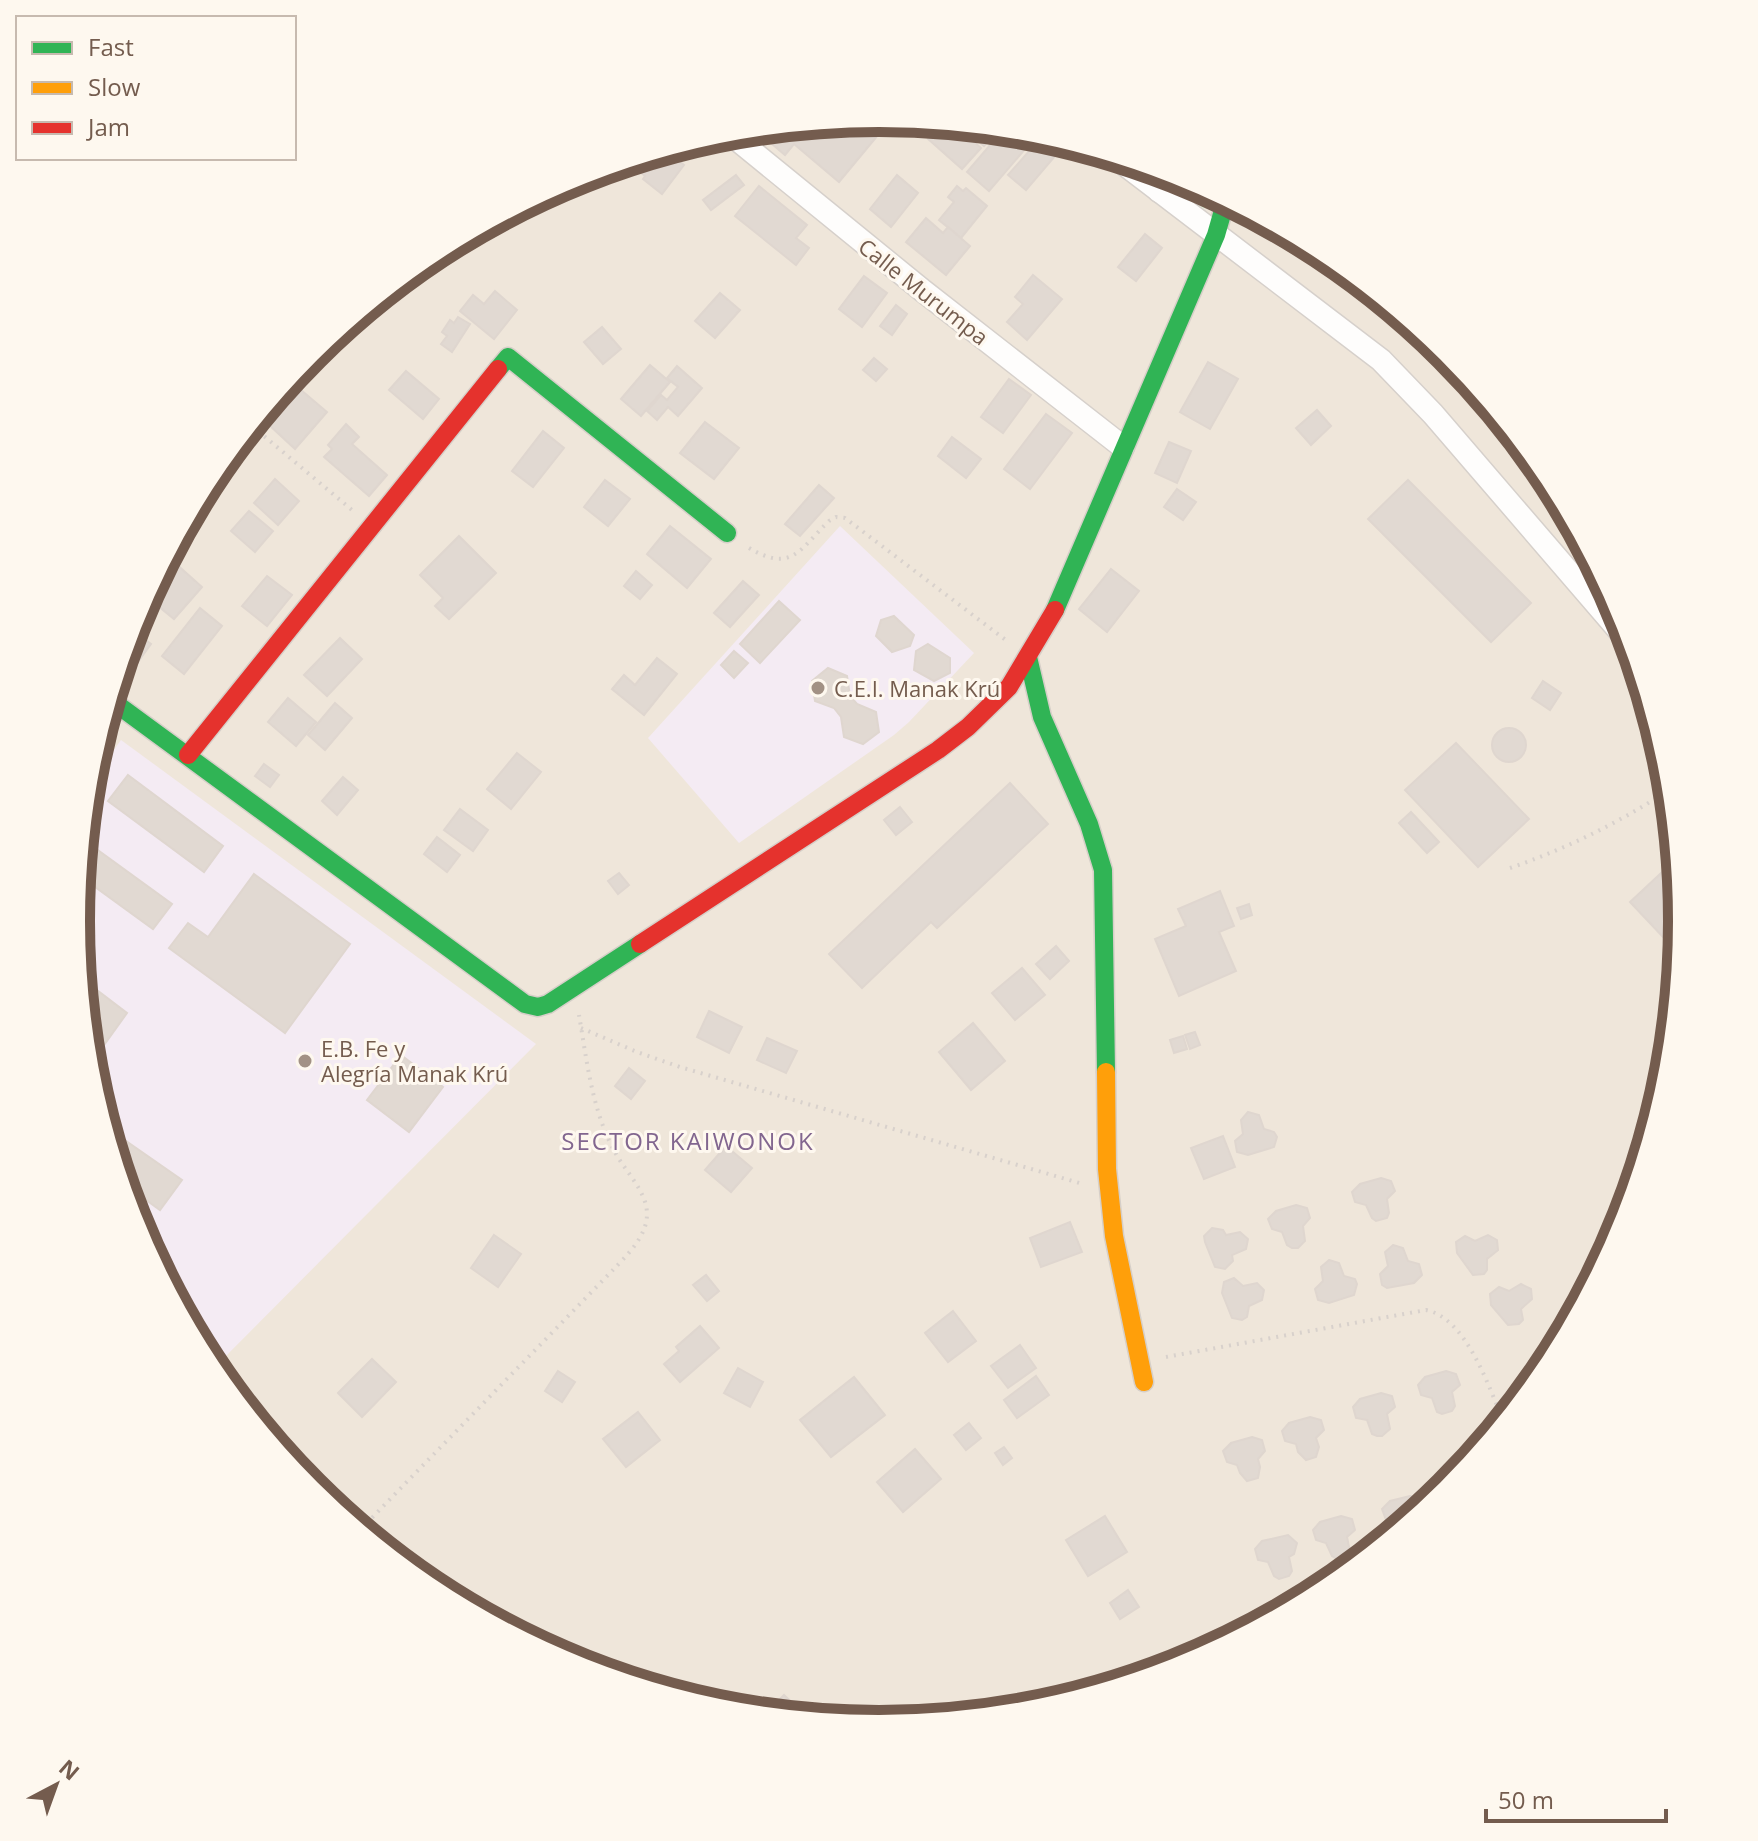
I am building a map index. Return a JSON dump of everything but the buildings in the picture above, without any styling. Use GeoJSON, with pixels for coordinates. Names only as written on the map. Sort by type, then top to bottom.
{"type":"FeatureCollection","features":[{"type":"Feature","properties":{"kind":"street","name":"Calle Murumpa"},"geometry":{"type":"LineString","coordinates":[[743,144],[922,290],[1123,447]]}},
{"type":"Feature","properties":{"kind":"street"},"geometry":{"type":"LineString","coordinates":[[1139,175],[1381,360],[1410,388],[1607,616]]}},
{"type":"Feature","properties":{"kind":"street"},"geometry":{"type":"LineString","coordinates":[[1159,191],[1168,187]]}},
{"type":"Feature","properties":{"kind":"street"},"geometry":{"type":"LineString","coordinates":[[120,706],[523,1004],[539,1008],[574,989],[938,750],[989,708],[1009,687],[1054,613],[1081,555],[1123,447],[1216,235],[1223,211]]}},
{"type":"Feature","properties":{"kind":"street"},"geometry":{"type":"LineString","coordinates":[[188,755],[508,357],[727,533]]}},
{"type":"Feature","properties":{"kind":"street"},"geometry":{"type":"LineString","coordinates":[[1028,657],[1042,717],[1089,824],[1103,870],[1109,1191],[1114,1236],[1144,1382]]}},
{"type":"Feature","properties":{"kind":"path"},"geometry":{"type":"LineString","coordinates":[[259,432],[372,526]]}},
{"type":"Feature","properties":{"kind":"path"},"geometry":{"type":"LineString","coordinates":[[727,533],[769,558],[783,560],[792,558],[829,521],[836,517],[845,518],[1028,657]]}},
{"type":"Feature","properties":{"kind":"path"},"geometry":{"type":"LineString","coordinates":[[1510,868],[1562,850],[1605,829],[1658,797]]}},
{"type":"Feature","properties":{"kind":"path"},"geometry":{"type":"LineString","coordinates":[[368,1521],[612,1271],[644,1230],[647,1214],[645,1201],[615,1152],[600,1118],[574,989]]}},
{"type":"Feature","properties":{"kind":"path"},"geometry":{"type":"LineString","coordinates":[[581,1028],[680,1067],[1109,1191]]}},
{"type":"Feature","properties":{"kind":"path"},"geometry":{"type":"LineString","coordinates":[[1140,1363],[1426,1310],[1446,1317],[1464,1337],[1498,1409]]}},
{"type":"Feature","properties":{"kind":"shaded area"},"geometry":{"type":"Polygon","coordinates":[[[827,133],[931,133],[982,138],[1083,158],[1133,173],[1228,213],[1274,237],[1359,295],[1399,327],[1472,400],[1535,482],[1562,526],[1587,572],[1626,667],[1653,767],[1661,818],[1668,920],[1666,972],[1653,1074],[1641,1125],[1608,1222],[1587,1269],[1535,1359],[1505,1401],[1472,1441],[1399,1514],[1317,1577],[1273,1604],[1228,1628],[1133,1668],[1083,1683],[982,1703],[879,1710],[827,1708],[776,1703],[675,1683],[625,1668],[530,1628],[484,1604],[399,1546],[359,1514],[286,1441],[223,1359],[196,1315],[171,1269],[132,1174],[105,1074],[97,1023],[90,920],[92,869],[105,767],[117,716],[150,619],[171,572],[223,482],[253,440],[286,400],[359,327],[441,264],[485,237],[530,213],[625,173],[675,158],[776,138],[827,133]]]}},
{"type":"Feature","properties":{"kind":"shaded area","name":"C.E.I. Manak Krú"},"geometry":{"type":"Polygon","coordinates":[[[840,526],[974,653],[894,735],[739,843],[648,738],[840,526]]]}},
{"type":"Feature","properties":{"kind":"shaded area","name":"E.B. Fe y Alegría Manak Krú"},"geometry":{"type":"Polygon","coordinates":[[[121,740],[536,1044],[223,1359],[171,1269],[150,1222],[117,1125],[105,1074],[92,972],[90,920],[97,818],[107,760],[121,740]]]}},
{"type":"Feature","properties":{"kind":"green space"},"geometry":{"type":"Polygon","coordinates":[[[1186,194],[1208,204],[1201,212],[1184,196],[1186,194]]]}},
{"type":"Feature","properties":{"kind":"traffic: fast"},"geometry":{"type":"LineString","coordinates":[[1055,610],[1216,235],[1223,211]]}},
{"type":"Feature","properties":{"kind":"traffic: fast"},"geometry":{"type":"LineString","coordinates":[[498,369],[508,357],[727,533]]}},
{"type":"Feature","properties":{"kind":"traffic: fast"},"geometry":{"type":"LineString","coordinates":[[1028,657],[1042,717],[1089,824],[1103,870],[1106,1072]]}},
{"type":"Feature","properties":{"kind":"traffic: fast"},"geometry":{"type":"LineString","coordinates":[[120,707],[525,1004],[538,1007],[548,1004],[640,944]]}},
{"type":"Feature","properties":{"kind":"traffic: slow"},"geometry":{"type":"LineString","coordinates":[[1106,1072],[1107,1169],[1114,1236],[1144,1382]]}},
{"type":"Feature","properties":{"kind":"traffic: jam"},"geometry":{"type":"LineString","coordinates":[[188,755],[498,369]]}},
{"type":"Feature","properties":{"kind":"traffic: jam"},"geometry":{"type":"LineString","coordinates":[[640,944],[938,750],[968,727],[1009,687],[1055,610]]}},
{"type":"Feature","properties":{"kind":"place","name":"C.E.I. Manak Krú"},"geometry":{"type":"Point","coordinates":[818,688]}},
{"type":"Feature","properties":{"kind":"place","name":"E.B. Fe y Alegría Manak Krú"},"geometry":{"type":"Point","coordinates":[305,1061]}},
{"type":"Feature","properties":{"kind":"district","name":"SECTOR KAIWONOK"},"geometry":{"type":"Point","coordinates":[688,1140]}}]}
